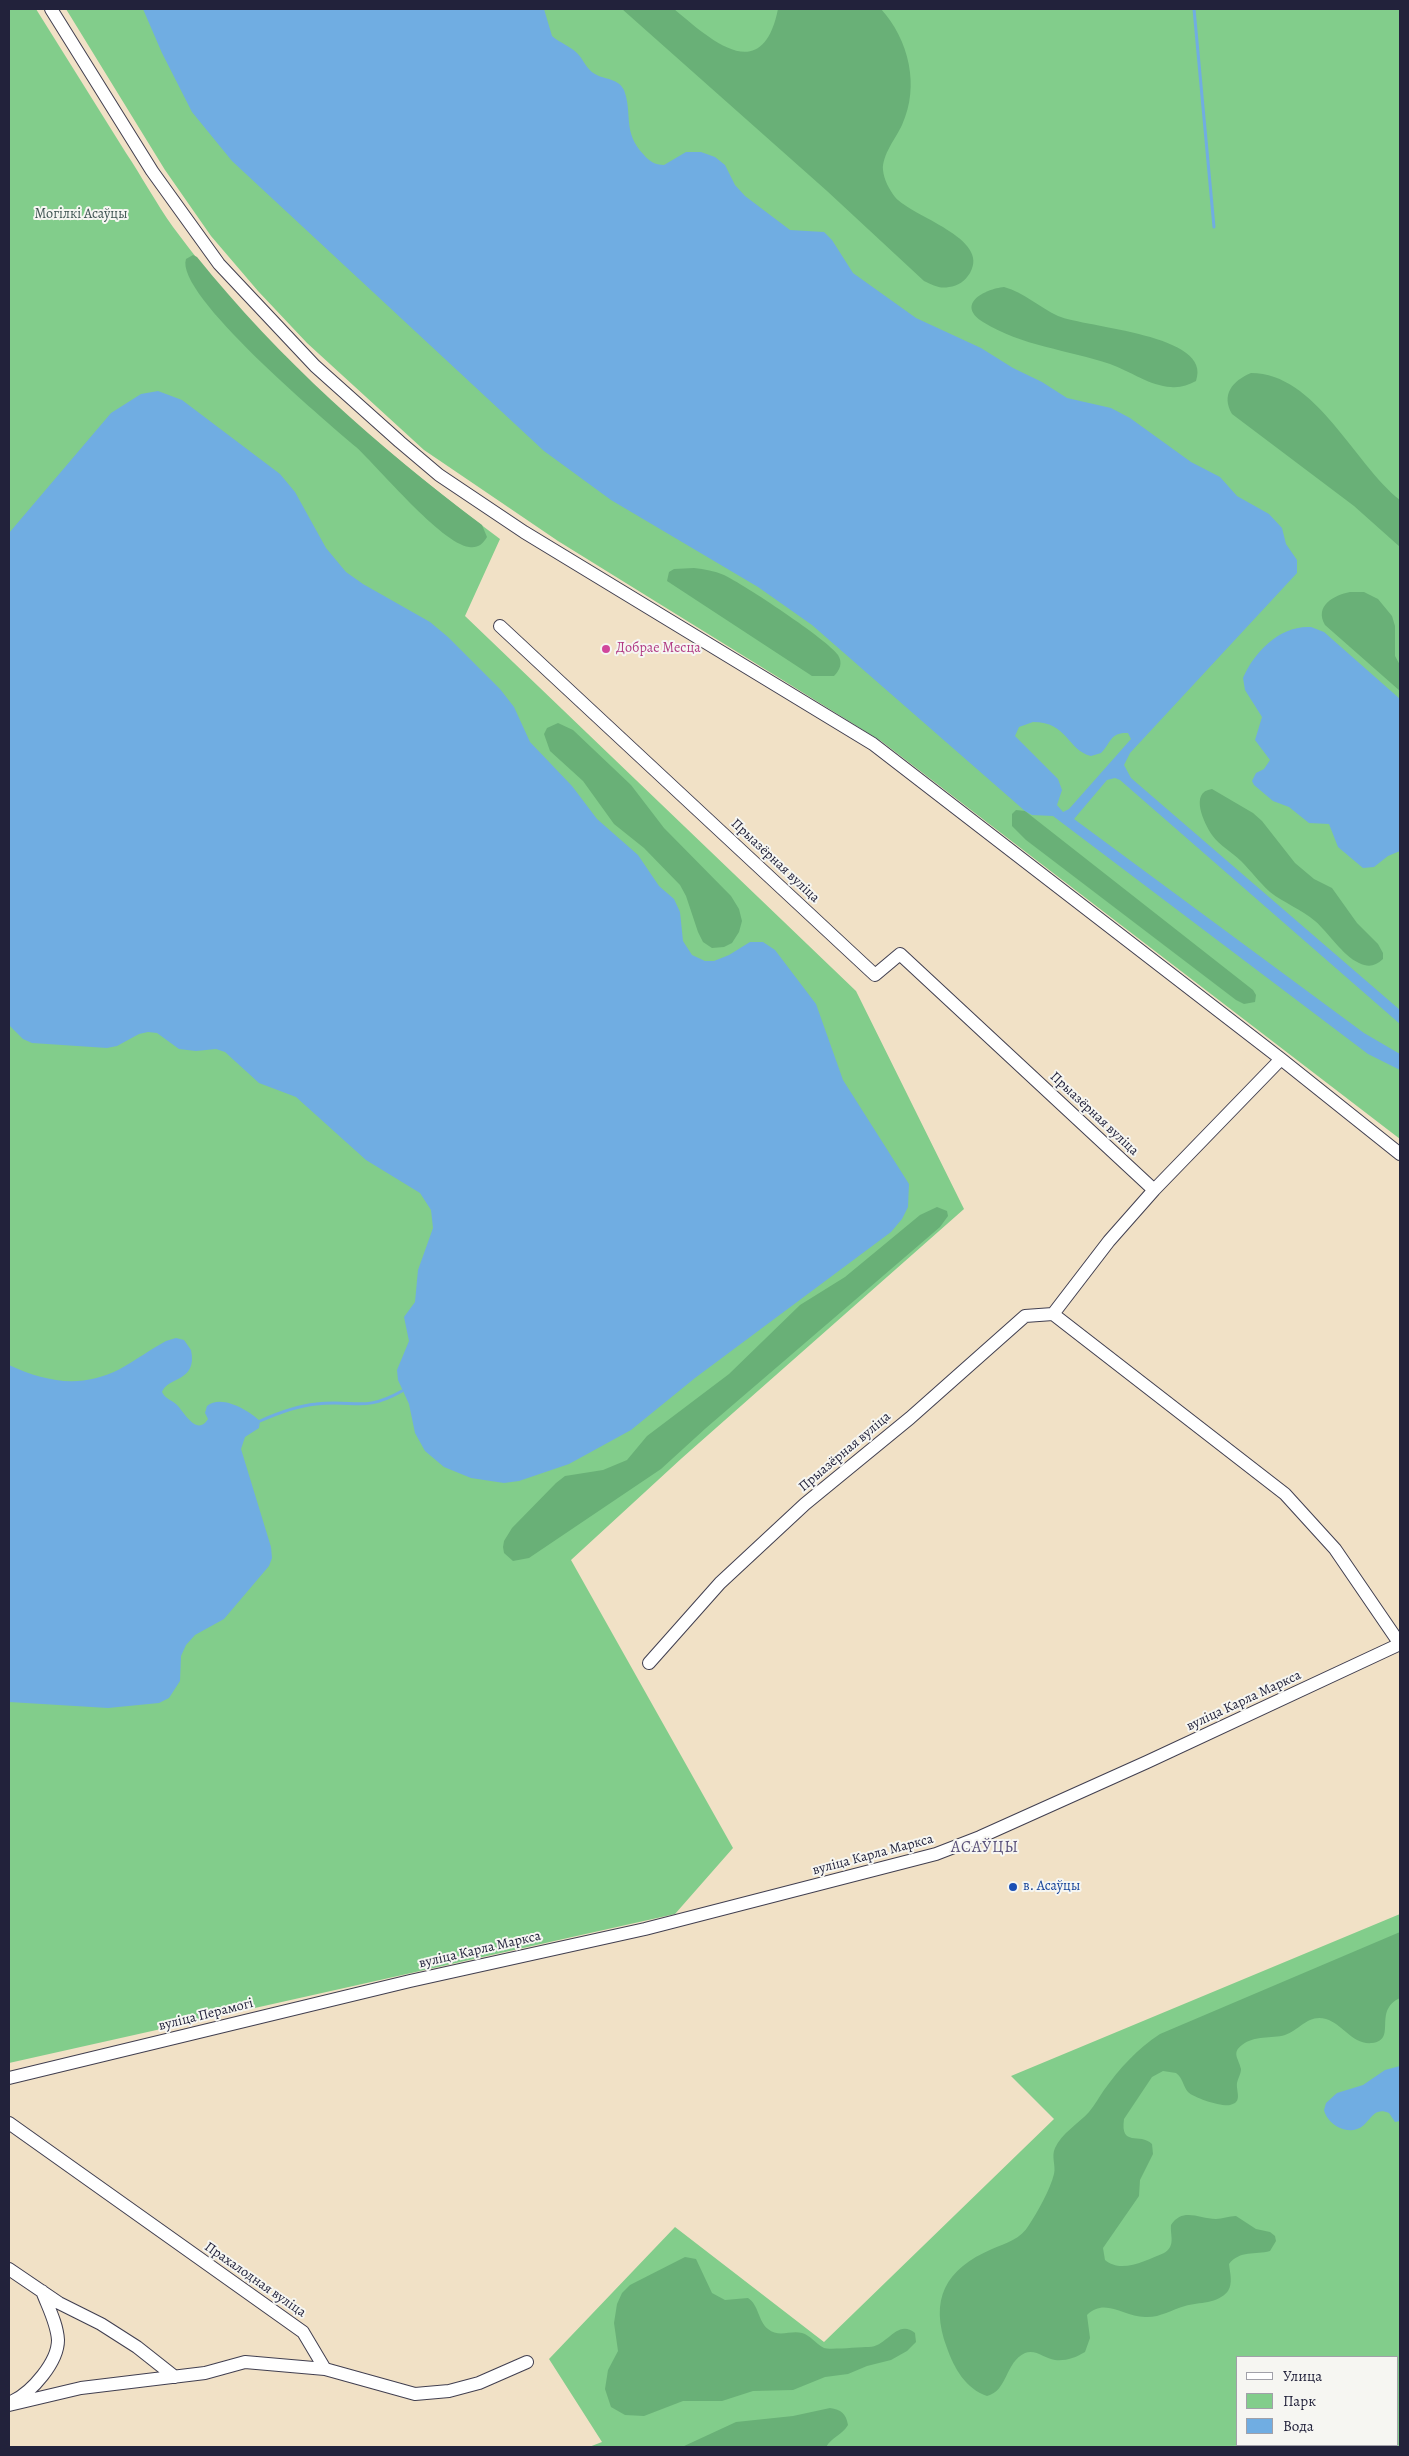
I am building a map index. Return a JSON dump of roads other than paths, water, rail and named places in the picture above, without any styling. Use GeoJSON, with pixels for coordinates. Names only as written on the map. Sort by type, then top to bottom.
{"type":"FeatureCollection","features":[{"type":"Feature","properties":{"kind":"street"},"geometry":{"type":"LineString","coordinates":[[50,9],[152,171],[219,264],[315,366],[400,442],[439,475],[524,532],[873,744],[1281,1059],[1400,1154]]}},
{"type":"Feature","properties":{"kind":"street","name":"Прыазёрная вуліца"},"geometry":{"type":"LineString","coordinates":[[500,626],[875,975],[900,954],[1154,1190]]}},
{"type":"Feature","properties":{"kind":"street"},"geometry":{"type":"LineString","coordinates":[[1053,1314],[1109,1241],[1154,1190],[1281,1059]]}},
{"type":"Feature","properties":{"kind":"street","name":"Прыазёрная вуліца"},"geometry":{"type":"LineString","coordinates":[[649,1663],[720,1583],[805,1504],[910,1418],[1025,1316],[1053,1314]]}},
{"type":"Feature","properties":{"kind":"street","name":"вуліца Карла Маркса"},"geometry":{"type":"LineString","coordinates":[[410,1982],[653,1927],[936,1854],[980,1837],[1147,1762],[1400,1644],[1335,1549],[1285,1494],[1053,1314]]}},
{"type":"Feature","properties":{"kind":"street","name":"вуліца Перамогі"},"geometry":{"type":"LineString","coordinates":[[9,2078],[410,1982]]}},
{"type":"Feature","properties":{"kind":"street","name":"Прахалодная вуліца"},"geometry":{"type":"LineString","coordinates":[[9,2123],[303,2332],[325,2369]]}},
{"type":"Feature","properties":{"kind":"street"},"geometry":{"type":"LineString","coordinates":[[9,2269],[59,2303],[101,2324],[138,2347],[175,2377]]}},
{"type":"Feature","properties":{"kind":"street"},"geometry":{"type":"LineString","coordinates":[[9,2405],[31,2389],[43,2375],[58,2342],[55,2326],[42,2291]]}},
{"type":"Feature","properties":{"kind":"street"},"geometry":{"type":"LineString","coordinates":[[9,2405],[81,2388],[205,2373],[244,2362],[325,2369],[415,2394],[449,2391],[479,2383],[526,2362]]}},
{"type":"Feature","properties":{"kind":"water"},"geometry":{"type":"Polygon","coordinates":[[[143,9],[544,9],[552,36],[577,53],[592,72],[615,81],[624,90],[627,99],[630,131],[637,147],[650,161],[664,165],[686,152],[701,152],[715,157],[725,165],[735,185],[745,196],[790,230],[824,232],[832,240],[853,273],[916,318],[981,348],[1067,398],[1111,408],[1130,418],[1191,462],[1220,477],[1237,496],[1269,514],[1282,528],[1286,544],[1297,560],[1297,573],[1130,753],[1124,765],[1131,778],[1400,1010],[1400,1024],[1120,780],[1115,778],[1107,780],[1074,819],[1364,1033],[1400,1054],[1400,1070],[1368,1054],[1053,816],[1032,815],[1025,811],[812,625],[758,587],[611,500],[544,451],[232,161],[192,112],[162,53],[143,9]],[[1033,722],[1019,727],[1015,736],[1058,779],[1062,790],[1057,805],[1063,812],[1069,809],[1131,739],[1128,733],[1118,734],[1114,736],[1101,753],[1091,756],[1083,753],[1060,731],[1045,723],[1033,722]]]}},
{"type":"Feature","properties":{"kind":"water"},"geometry":{"type":"Polygon","coordinates":[[[158,391],[182,400],[280,474],[295,492],[326,548],[346,572],[363,584],[430,622],[448,637],[500,689],[514,707],[530,742],[572,786],[597,819],[638,855],[659,886],[674,899],[680,912],[683,941],[692,955],[705,961],[714,961],[729,955],[750,942],[763,942],[775,950],[816,1004],[843,1080],[909,1184],[908,1207],[902,1219],[891,1232],[695,1378],[631,1430],[569,1464],[519,1481],[504,1483],[471,1478],[444,1467],[425,1451],[415,1433],[409,1404],[398,1380],[397,1370],[409,1341],[404,1317],[415,1302],[418,1270],[433,1228],[431,1210],[420,1193],[366,1160],[296,1097],[259,1083],[225,1052],[216,1049],[196,1051],[179,1049],[157,1033],[148,1032],[139,1034],[117,1046],[107,1048],[32,1043],[23,1039],[9,1025],[9,533],[111,413],[141,394],[158,391]]]}},
{"type":"Feature","properties":{"kind":"water"},"geometry":{"type":"Polygon","coordinates":[[[1311,627],[1324,632],[1400,699],[1400,851],[1388,856],[1374,867],[1363,868],[1338,847],[1329,824],[1309,823],[1289,807],[1273,801],[1254,785],[1252,781],[1256,773],[1264,769],[1270,760],[1255,740],[1262,717],[1245,690],[1243,678],[1261,650],[1279,635],[1289,630],[1311,627]]]}},
{"type":"Feature","properties":{"kind":"water"},"geometry":{"type":"Polygon","coordinates":[[[176,1338],[184,1340],[191,1350],[192,1360],[190,1368],[186,1373],[165,1387],[162,1392],[165,1396],[177,1405],[195,1424],[204,1424],[208,1419],[205,1413],[207,1406],[220,1402],[235,1405],[260,1421],[259,1428],[245,1437],[241,1449],[271,1547],[272,1558],[269,1566],[224,1619],[195,1635],[186,1645],[181,1656],[180,1681],[169,1698],[159,1703],[108,1708],[9,1702],[9,1365],[36,1376],[50,1379],[77,1381],[91,1379],[120,1369],[166,1341],[176,1338]]]}},
{"type":"Feature","properties":{"kind":"water"},"geometry":{"type":"Polygon","coordinates":[[[1400,2066],[1400,2121],[1395,2122],[1389,2113],[1383,2111],[1375,2113],[1361,2127],[1347,2130],[1332,2123],[1326,2115],[1324,2110],[1326,2103],[1337,2093],[1363,2085],[1385,2070],[1400,2066]]]}},
{"type":"Feature","properties":{"kind":"waterway"},"geometry":{"type":"LineString","coordinates":[[1194,9],[1214,227]]}},
{"type":"Feature","properties":{"kind":"waterway"},"geometry":{"type":"LineString","coordinates":[[260,1421],[301,1406],[329,1403],[359,1404],[378,1402],[402,1391]]}},
{"type":"Feature","properties":{"kind":"place","name":"Добрае Месца"},"geometry":{"type":"Point","coordinates":[606,649]}},
{"type":"Feature","properties":{"kind":"place","name":"в. Асаўцы"},"geometry":{"type":"Point","coordinates":[1013,1887]}},
{"type":"Feature","properties":{"kind":"district","name":"АСАЎЦЫ"},"geometry":{"type":"Point","coordinates":[985,1848]}},
{"type":"Feature","properties":{"kind":"park label","name":"Могілкі Асаўцы"},"geometry":{"type":"Point","coordinates":[81,215]}}]}
